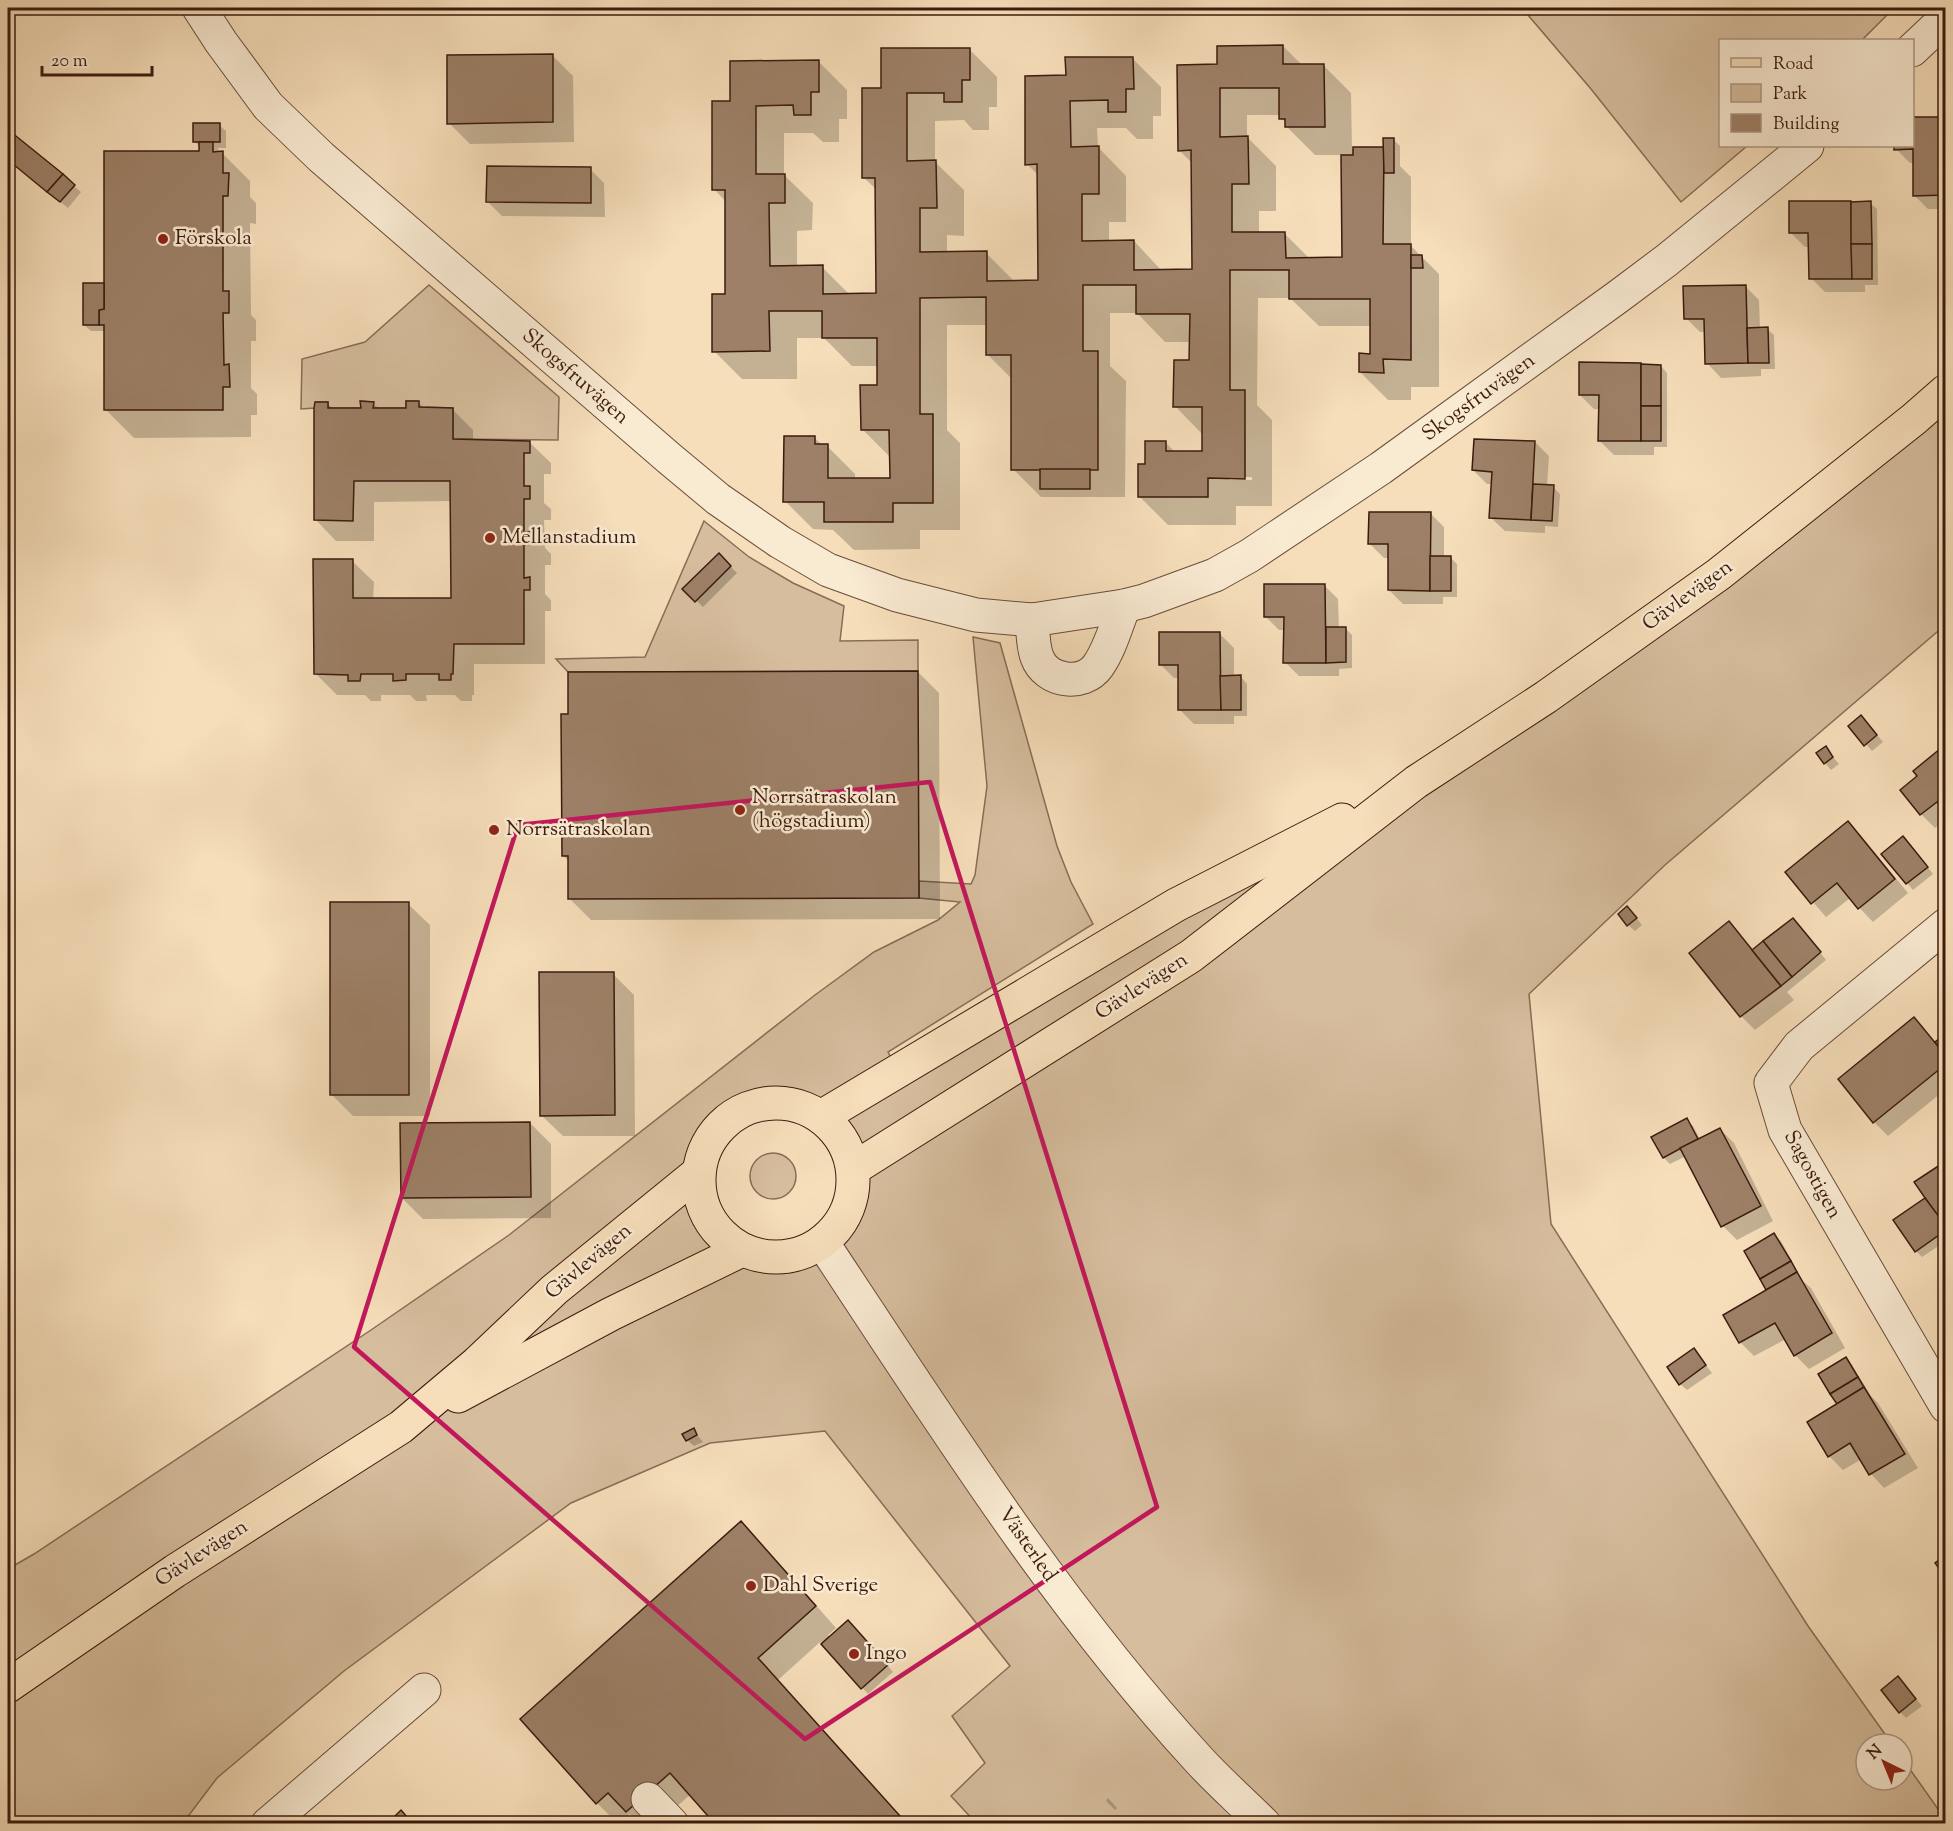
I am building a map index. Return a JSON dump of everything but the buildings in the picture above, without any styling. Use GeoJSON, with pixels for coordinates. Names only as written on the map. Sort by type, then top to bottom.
{"type":"FeatureCollection","features":[{"type":"Feature","properties":{"kind":"main road","name":"Gävlevägen"},"geometry":{"type":"LineString","coordinates":[[853,1169],[1191,956],[1416,782],[1546,697],[1719,574],[1946,391]]}},
{"type":"Feature","properties":{"kind":"main road","name":"Gävlevägen"},"geometry":{"type":"LineString","coordinates":[[821,1117],[1176,905],[1416,782]]}},
{"type":"Feature","properties":{"kind":"main road"},"geometry":{"type":"LineString","coordinates":[[771,1103],[797,1105],[821,1117],[836,1131],[847,1149],[853,1169],[853,1191],[848,1210],[837,1228],[822,1242],[805,1252],[782,1257],[760,1256],[742,1250],[722,1236],[709,1218],[699,1193],[699,1172],[707,1142],[726,1120],[746,1109],[771,1103]]}},
{"type":"Feature","properties":{"kind":"main road","name":"Gävlevägen"},"geometry":{"type":"LineString","coordinates":[[400,1427],[477,1363],[554,1290],[699,1172]]}},
{"type":"Feature","properties":{"kind":"main road","name":"Gävlevägen"},"geometry":{"type":"LineString","coordinates":[[8,1686],[175,1571],[400,1427],[583,1329],[742,1250]]}},
{"type":"Feature","properties":{"kind":"street","name":"Skogsfruvägen"},"geometry":{"type":"LineString","coordinates":[[199,8],[268,106],[321,157],[662,452],[737,513],[828,570],[897,595],[976,615],[1032,620],[1124,606],[1215,574],[1249,556],[1309,518],[1459,413],[1657,267],[1806,147]]}},
{"type":"Feature","properties":{"kind":"street"},"geometry":{"type":"LineString","coordinates":[[1914,48],[1946,18]]}},
{"type":"Feature","properties":{"kind":"street"},"geometry":{"type":"LineString","coordinates":[[1032,620],[1037,658],[1047,673],[1061,679],[1077,679],[1097,668],[1124,606]]}},
{"type":"Feature","properties":{"kind":"street","name":"Sagostigen"},"geometry":{"type":"LineString","coordinates":[[1946,925],[1799,1046],[1771,1083],[1785,1130],[1946,1406]]}},
{"type":"Feature","properties":{"kind":"street","name":"Västerled"},"geometry":{"type":"LineString","coordinates":[[822,1242],[976,1473],[1060,1592],[1121,1669],[1200,1761],[1264,1824]]}},
{"type":"Feature","properties":{"kind":"street"},"geometry":{"type":"LineString","coordinates":[[268,1824],[424,1690]]}},
{"type":"Feature","properties":{"kind":"street"},"geometry":{"type":"LineString","coordinates":[[648,1798],[672,1824]]}},
{"type":"Feature","properties":{"kind":"highlighted area"},"geometry":{"type":"Polygon","coordinates":[[[930,782],[1157,1507],[805,1739],[354,1347],[518,825],[930,782]]]}},
{"type":"Feature","properties":{"kind":"green space"},"geometry":{"type":"Polygon","coordinates":[[[1531,8],[1894,8],[1863,39],[1719,39],[1719,147],[1746,147],[1681,202],[1591,89],[1528,15],[1531,8]]]}},
{"type":"Feature","properties":{"kind":"green space"},"geometry":{"type":"Polygon","coordinates":[[[429,285],[559,397],[558,440],[453,439],[453,408],[419,407],[418,401],[406,401],[406,408],[373,408],[373,402],[361,401],[361,408],[328,408],[328,402],[316,402],[315,408],[301,409],[302,359],[365,342],[429,285]]]}},
{"type":"Feature","properties":{"kind":"green space"},"geometry":{"type":"Polygon","coordinates":[[[1945,391],[1946,623],[1944,626],[1665,865],[1529,994],[1551,1224],[1808,1626],[1883,1732],[1854,1732],[1854,1792],[1914,1792],[1914,1775],[1945,1819],[1945,1823],[976,1823],[951,1796],[985,1763],[952,1716],[1010,1666],[825,1431],[710,1443],[571,1503],[344,1671],[217,1778],[183,1823],[8,1823],[8,1569],[371,1330],[509,1235],[815,995],[874,952],[938,920],[960,902],[919,898],[919,881],[971,884],[975,875],[987,786],[973,637],[1000,643],[1057,846],[1071,882],[1093,924],[888,1052],[898,1071],[1416,782],[1945,391]],[[771,1103],[734,1116],[715,1132],[701,1161],[699,1191],[712,1222],[727,1241],[752,1254],[765,1256],[799,1253],[824,1239],[842,1218],[851,1193],[852,1166],[843,1141],[825,1120],[792,1104],[771,1103]]]}},
{"type":"Feature","properties":{"kind":"green space"},"geometry":{"type":"Polygon","coordinates":[[[704,521],[749,557],[793,583],[844,606],[840,641],[918,640],[918,671],[568,672],[556,659],[645,657],[704,521]]]}},
{"type":"Feature","properties":{"kind":"green space"},"geometry":{"type":"Polygon","coordinates":[[[773,1153],[789,1160],[796,1176],[789,1192],[773,1199],[757,1192],[750,1176],[757,1160],[773,1153]]]}},
{"type":"Feature","properties":{"kind":"place","name":"Förskola"},"geometry":{"type":"Point","coordinates":[163,239]}},
{"type":"Feature","properties":{"kind":"place","name":"Mellanstadium"},"geometry":{"type":"Point","coordinates":[490,538]}},
{"type":"Feature","properties":{"kind":"place","name":"Norrsätraskolan (högstadium)"},"geometry":{"type":"Point","coordinates":[740,810]}},
{"type":"Feature","properties":{"kind":"place","name":"Norrsätraskolan"},"geometry":{"type":"Point","coordinates":[494,830]}},
{"type":"Feature","properties":{"kind":"place","name":"Dahl Sverige"},"geometry":{"type":"Point","coordinates":[751,1586]}},
{"type":"Feature","properties":{"kind":"place","name":"Ingo"},"geometry":{"type":"Point","coordinates":[854,1654]}}]}
